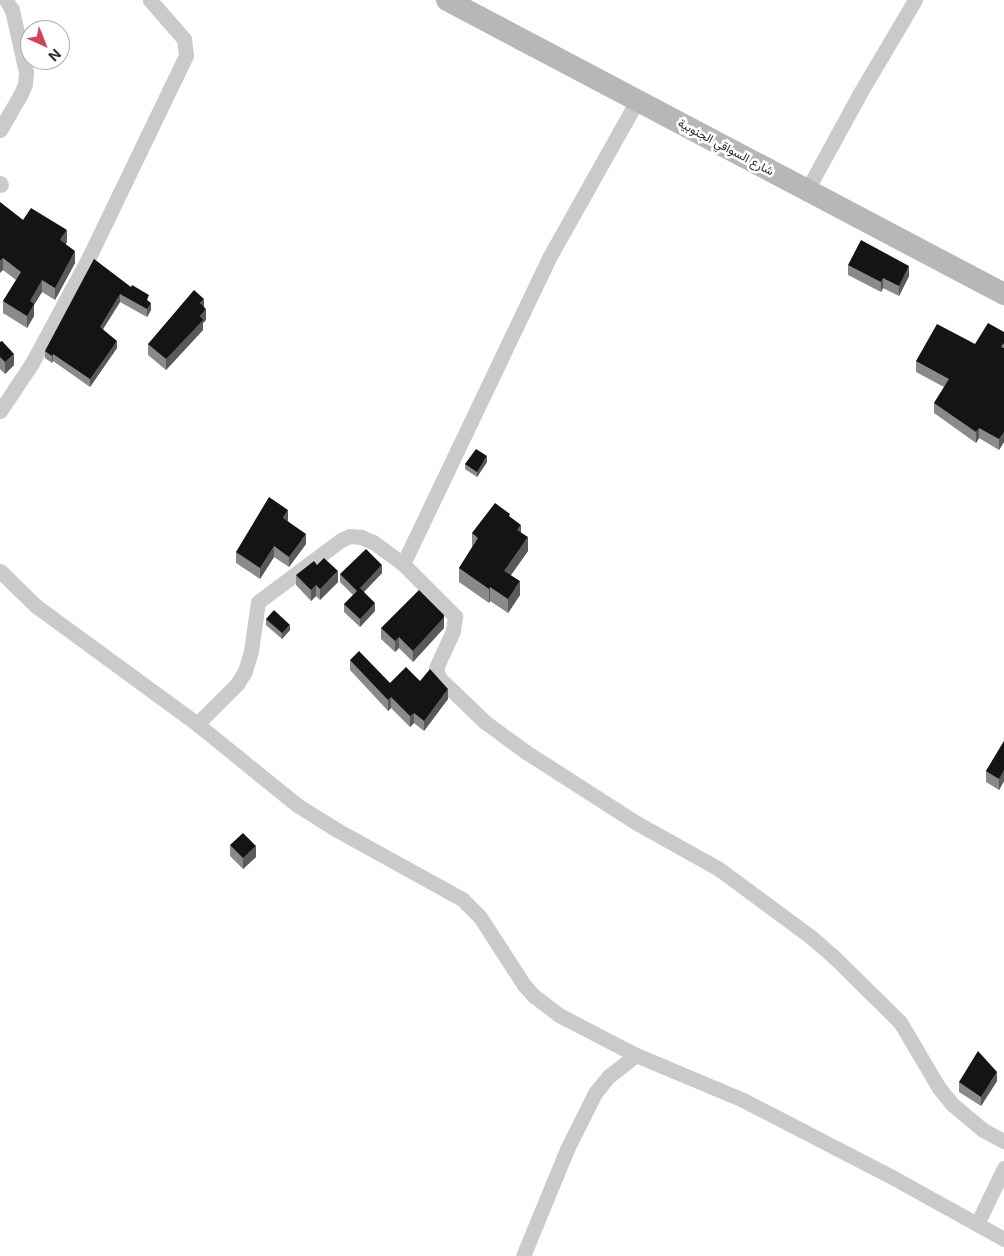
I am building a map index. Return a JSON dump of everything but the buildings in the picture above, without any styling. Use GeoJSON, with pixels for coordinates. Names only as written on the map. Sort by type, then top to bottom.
{"type":"FeatureCollection","features":[{"type":"Feature","properties":{"kind":"street"},"geometry":{"type":"LineString","coordinates":[[0,130],[20,96],[26,78],[12,10],[6,0]]}},
{"type":"Feature","properties":{"kind":"street"},"geometry":{"type":"LineString","coordinates":[[0,411],[32,363],[89,257],[186,55],[184,39],[150,0]]}},
{"type":"Feature","properties":{"kind":"street","name":"شارع السواقي الجنوبية"},"geometry":{"type":"LineString","coordinates":[[447,0],[1004,294]]}},
{"type":"Feature","properties":{"kind":"street"},"geometry":{"type":"LineString","coordinates":[[807,190],[860,93],[916,0]]}},
{"type":"Feature","properties":{"kind":"street"},"geometry":{"type":"LineString","coordinates":[[403,564],[550,256],[638,101]]}},
{"type":"Feature","properties":{"kind":"street"},"geometry":{"type":"LineString","coordinates":[[197,724],[237,684],[245,672],[252,651],[258,602],[329,546],[350,536],[361,537],[373,542],[403,564],[455,616],[453,631],[436,668],[438,678],[486,722],[526,752],[635,822],[719,869],[811,937],[834,956],[900,1022],[939,1088],[952,1104],[976,1125],[1004,1141]]}},
{"type":"Feature","properties":{"kind":"street"},"geometry":{"type":"LineString","coordinates":[[0,571],[36,606],[197,724],[297,805],[337,830],[462,899],[480,917],[502,954],[534,996],[559,1015],[636,1055],[743,1100],[892,1177],[1004,1239]]}},
{"type":"Feature","properties":{"kind":"street"},"geometry":{"type":"LineString","coordinates":[[523,1256],[567,1148],[595,1094],[609,1076],[636,1055]]}},
{"type":"Feature","properties":{"kind":"street"},"geometry":{"type":"LineString","coordinates":[[977,1224],[1004,1168]]}}]}
